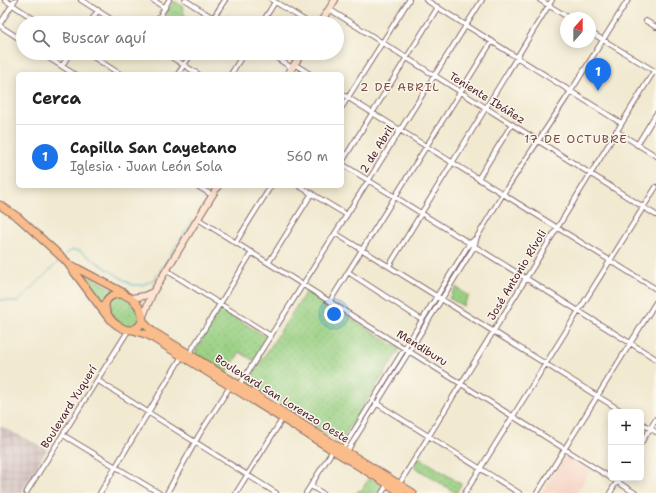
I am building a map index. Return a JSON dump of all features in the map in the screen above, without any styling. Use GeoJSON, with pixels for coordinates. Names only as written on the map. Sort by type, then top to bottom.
{"type":"FeatureCollection","features":[{"type":"Feature","properties":{"kind":"main road"},"geometry":{"type":"LineString","coordinates":[[324,16],[335,0]]}},
{"type":"Feature","properties":{"kind":"main road"},"geometry":{"type":"LineString","coordinates":[[289,72],[297,60]]}},
{"type":"Feature","properties":{"kind":"main road"},"geometry":{"type":"LineString","coordinates":[[66,260],[107,316],[117,325],[130,330],[139,326],[153,292],[217,188]]}},
{"type":"Feature","properties":{"kind":"main road"},"geometry":{"type":"LineString","coordinates":[[0,205],[19,218],[78,269],[131,298],[138,305],[143,318]]}},
{"type":"Feature","properties":{"kind":"main road"},"geometry":{"type":"LineString","coordinates":[[131,298],[144,296],[153,292]]}},
{"type":"Feature","properties":{"kind":"main road"},"geometry":{"type":"LineString","coordinates":[[107,316],[106,304],[109,298],[112,295],[124,294]]}},
{"type":"Feature","properties":{"kind":"main road","name":"Boulevard San Lorenzo Oeste"},"geometry":{"type":"LineString","coordinates":[[143,318],[146,325],[152,331],[186,355],[399,489],[413,493]]}},
{"type":"Feature","properties":{"kind":"main road","name":"Boulevard San Lorenzo Oeste"},"geometry":{"type":"LineString","coordinates":[[130,330],[148,335],[186,355]]}},
{"type":"Feature","properties":{"kind":"street"},"geometry":{"type":"LineString","coordinates":[[4,0],[29,16]]}},
{"type":"Feature","properties":{"kind":"street"},"geometry":{"type":"LineString","coordinates":[[15,0],[0,25],[16,36]]}},
{"type":"Feature","properties":{"kind":"street"},"geometry":{"type":"LineString","coordinates":[[81,0],[88,2],[107,16]]}},
{"type":"Feature","properties":{"kind":"street"},"geometry":{"type":"LineString","coordinates":[[153,0],[165,8]]}},
{"type":"Feature","properties":{"kind":"street"},"geometry":{"type":"LineString","coordinates":[[160,16],[169,0]]}},
{"type":"Feature","properties":{"kind":"street"},"geometry":{"type":"LineString","coordinates":[[185,0],[211,16]]}},
{"type":"Feature","properties":{"kind":"street"},"geometry":{"type":"LineString","coordinates":[[215,16],[225,0]]}},
{"type":"Feature","properties":{"kind":"street"},"geometry":{"type":"LineString","coordinates":[[344,104],[409,0]]}},
{"type":"Feature","properties":{"kind":"street"},"geometry":{"type":"LineString","coordinates":[[426,0],[621,123]]}},
{"type":"Feature","properties":{"kind":"street","name":"2 de Abril"},"geometry":{"type":"LineString","coordinates":[[167,493],[196,442],[271,336],[482,0]]}},
{"type":"Feature","properties":{"kind":"street"},"geometry":{"type":"LineString","coordinates":[[540,0],[560,12]]}},
{"type":"Feature","properties":{"kind":"street"},"geometry":{"type":"LineString","coordinates":[[389,266],[420,213],[552,0]]}},
{"type":"Feature","properties":{"kind":"street"},"geometry":{"type":"LineString","coordinates":[[306,493],[341,452],[377,404],[474,247],[477,237],[503,194],[571,91],[628,0]]}},
{"type":"Feature","properties":{"kind":"street"},"geometry":{"type":"LineString","coordinates":[[266,16],[274,1],[298,16]]}},
{"type":"Feature","properties":{"kind":"street"},"geometry":{"type":"LineString","coordinates":[[344,160],[438,7]]}},
{"type":"Feature","properties":{"kind":"street","name":"Teniente Ibáñez"},"geometry":{"type":"LineString","coordinates":[[329,9],[340,16]]}},
{"type":"Feature","properties":{"kind":"street"},"geometry":{"type":"LineString","coordinates":[[94,16],[98,10]]}},
{"type":"Feature","properties":{"kind":"street","name":"Teniente Ibáñez"},"geometry":{"type":"LineString","coordinates":[[344,19],[656,215]]}},
{"type":"Feature","properties":{"kind":"street"},"geometry":{"type":"LineString","coordinates":[[646,21],[656,27]]}},
{"type":"Feature","properties":{"kind":"street"},"geometry":{"type":"LineString","coordinates":[[596,36],[655,72]]}},
{"type":"Feature","properties":{"kind":"street"},"geometry":{"type":"LineString","coordinates":[[330,301],[492,41]]}},
{"type":"Feature","properties":{"kind":"street"},"geometry":{"type":"LineString","coordinates":[[52,60],[71,72]]}},
{"type":"Feature","properties":{"kind":"street"},"geometry":{"type":"LineString","coordinates":[[62,66],[66,60]]}},
{"type":"Feature","properties":{"kind":"street"},"geometry":{"type":"LineString","coordinates":[[98,60],[117,72]]}},
{"type":"Feature","properties":{"kind":"street"},"geometry":{"type":"LineString","coordinates":[[176,60],[195,72]]}},
{"type":"Feature","properties":{"kind":"street"},"geometry":{"type":"LineString","coordinates":[[179,72],[187,60]]}},
{"type":"Feature","properties":{"kind":"street"},"geometry":{"type":"LineString","coordinates":[[232,72],[240,60]]}},
{"type":"Feature","properties":{"kind":"street"},"geometry":{"type":"LineString","coordinates":[[282,60],[306,72]]}},
{"type":"Feature","properties":{"kind":"street","name":"José Antonio Rívoli"},"geometry":{"type":"LineString","coordinates":[[399,489],[428,436],[556,227],[621,123],[655,72]]}},
{"type":"Feature","properties":{"kind":"street"},"geometry":{"type":"LineString","coordinates":[[344,95],[656,289]]}},
{"type":"Feature","properties":{"kind":"street"},"geometry":{"type":"LineString","coordinates":[[637,145],[656,114]]}},
{"type":"Feature","properties":{"kind":"street"},"geometry":{"type":"LineString","coordinates":[[478,179],[512,124]]}},
{"type":"Feature","properties":{"kind":"street"},"geometry":{"type":"LineString","coordinates":[[616,131],[656,156]]}},
{"type":"Feature","properties":{"kind":"street"},"geometry":{"type":"LineString","coordinates":[[344,164],[469,244],[579,310],[656,359]]}},
{"type":"Feature","properties":{"kind":"street"},"geometry":{"type":"LineString","coordinates":[[200,188],[212,195]]}},
{"type":"Feature","properties":{"kind":"street"},"geometry":{"type":"LineString","coordinates":[[236,242],[270,188]]}},
{"type":"Feature","properties":{"kind":"street"},"geometry":{"type":"LineString","coordinates":[[302,188],[347,215]]}},
{"type":"Feature","properties":{"kind":"street"},"geometry":{"type":"LineString","coordinates":[[465,493],[656,188]]}},
{"type":"Feature","properties":{"kind":"street"},"geometry":{"type":"LineString","coordinates":[[269,262],[312,194]]}},
{"type":"Feature","properties":{"kind":"street","name":"Mendiburu"},"geometry":{"type":"LineString","coordinates":[[198,219],[608,474]]}},
{"type":"Feature","properties":{"kind":"street"},"geometry":{"type":"LineString","coordinates":[[335,233],[618,409]]}},
{"type":"Feature","properties":{"kind":"street"},"geometry":{"type":"LineString","coordinates":[[341,452],[404,347],[469,244],[477,237]]}},
{"type":"Feature","properties":{"kind":"street"},"geometry":{"type":"LineString","coordinates":[[100,493],[149,412],[220,304],[252,252]]}},
{"type":"Feature","properties":{"kind":"street"},"geometry":{"type":"LineString","coordinates":[[166,270],[271,336]]}},
{"type":"Feature","properties":{"kind":"street"},"geometry":{"type":"LineString","coordinates":[[348,272],[422,320]]}},
{"type":"Feature","properties":{"kind":"street"},"geometry":{"type":"LineString","coordinates":[[537,493],[656,302]]}},
{"type":"Feature","properties":{"kind":"street","name":"Boulevard Yuquerí"},"geometry":{"type":"LineString","coordinates":[[26,493],[130,330]]}},
{"type":"Feature","properties":{"kind":"street"},"geometry":{"type":"LineString","coordinates":[[97,380],[276,493]]}},
{"type":"Feature","properties":{"kind":"street"},"geometry":{"type":"LineString","coordinates":[[372,401],[519,493]]}},
{"type":"Feature","properties":{"kind":"street"},"geometry":{"type":"LineString","coordinates":[[236,493],[284,416]]}},
{"type":"Feature","properties":{"kind":"street"},"geometry":{"type":"LineString","coordinates":[[644,438],[656,419]]}},
{"type":"Feature","properties":{"kind":"street"},"geometry":{"type":"LineString","coordinates":[[644,425],[656,432]]}},
{"type":"Feature","properties":{"kind":"street"},"geometry":{"type":"LineString","coordinates":[[63,435],[159,493]]}},
{"type":"Feature","properties":{"kind":"street"},"geometry":{"type":"LineString","coordinates":[[610,493],[617,481]]}},
{"type":"Feature","properties":{"kind":"street","name":"Mendiburu"},"geometry":{"type":"LineString","coordinates":[[619,481],[635,493]]}},
{"type":"Feature","properties":{"kind":"street"},"geometry":{"type":"LineString","coordinates":[[382,493],[389,482]]}},
{"type":"Feature","properties":{"kind":"street"},"geometry":{"type":"LineString","coordinates":[[311,486],[322,493]]}},
{"type":"Feature","properties":{"kind":"shaded area"},"geometry":{"type":"Polygon","coordinates":[[[0,426],[47,449],[21,493],[0,492],[0,426]]]}},
{"type":"Feature","properties":{"kind":"shaded area"},"geometry":{"type":"Polygon","coordinates":[[[565,455],[590,471],[577,493],[542,493],[565,455]]]}},
{"type":"Feature","properties":{"kind":"green space"},"geometry":{"type":"Polygon","coordinates":[[[174,1],[182,6],[185,16],[165,16],[174,1]]]}},
{"type":"Feature","properties":{"kind":"green space"},"geometry":{"type":"Polygon","coordinates":[[[83,273],[115,290],[103,305],[81,275],[83,273]]]}},
{"type":"Feature","properties":{"kind":"green space"},"geometry":{"type":"Polygon","coordinates":[[[456,287],[469,296],[463,306],[449,298],[456,287]]]}},
{"type":"Feature","properties":{"kind":"green space"},"geometry":{"type":"Polygon","coordinates":[[[307,290],[400,349],[340,442],[247,383],[307,290]]]}},
{"type":"Feature","properties":{"kind":"green space"},"geometry":{"type":"Polygon","coordinates":[[[123,295],[139,313],[138,322],[134,326],[126,329],[118,325],[108,310],[109,302],[114,296],[123,295]]]}},
{"type":"Feature","properties":{"kind":"green space"},"geometry":{"type":"Polygon","coordinates":[[[221,309],[265,336],[267,340],[254,361],[240,352],[226,374],[195,354],[221,309]]]}},
{"type":"Feature","properties":{"kind":"green space"},"geometry":{"type":"Polygon","coordinates":[[[419,457],[461,484],[456,493],[413,466],[419,457]]]}},
{"type":"Feature","properties":{"kind":"green space"},"geometry":{"type":"Polygon","coordinates":[[[369,478],[382,486],[377,493],[356,493],[359,490],[361,491],[369,478]]]}},
{"type":"Feature","properties":{"kind":"waterway"},"geometry":{"type":"LineString","coordinates":[[66,254],[73,250],[80,251],[132,285],[142,285],[155,279],[192,221]]}},
{"type":"Feature","properties":{"kind":"waterway"},"geometry":{"type":"LineString","coordinates":[[0,300],[18,302],[60,260]]}},
{"type":"Feature","properties":{"kind":"place","name":"Capilla San Cayetano"},"geometry":{"type":"Point","coordinates":[598,91]}},
{"type":"Feature","properties":{"kind":"district","name":"2 DE ABRIL"},"geometry":{"type":"Point","coordinates":[400,87]}},
{"type":"Feature","properties":{"kind":"district","name":"17 DE OCTUBRE"},"geometry":{"type":"Point","coordinates":[576,139]}}]}
